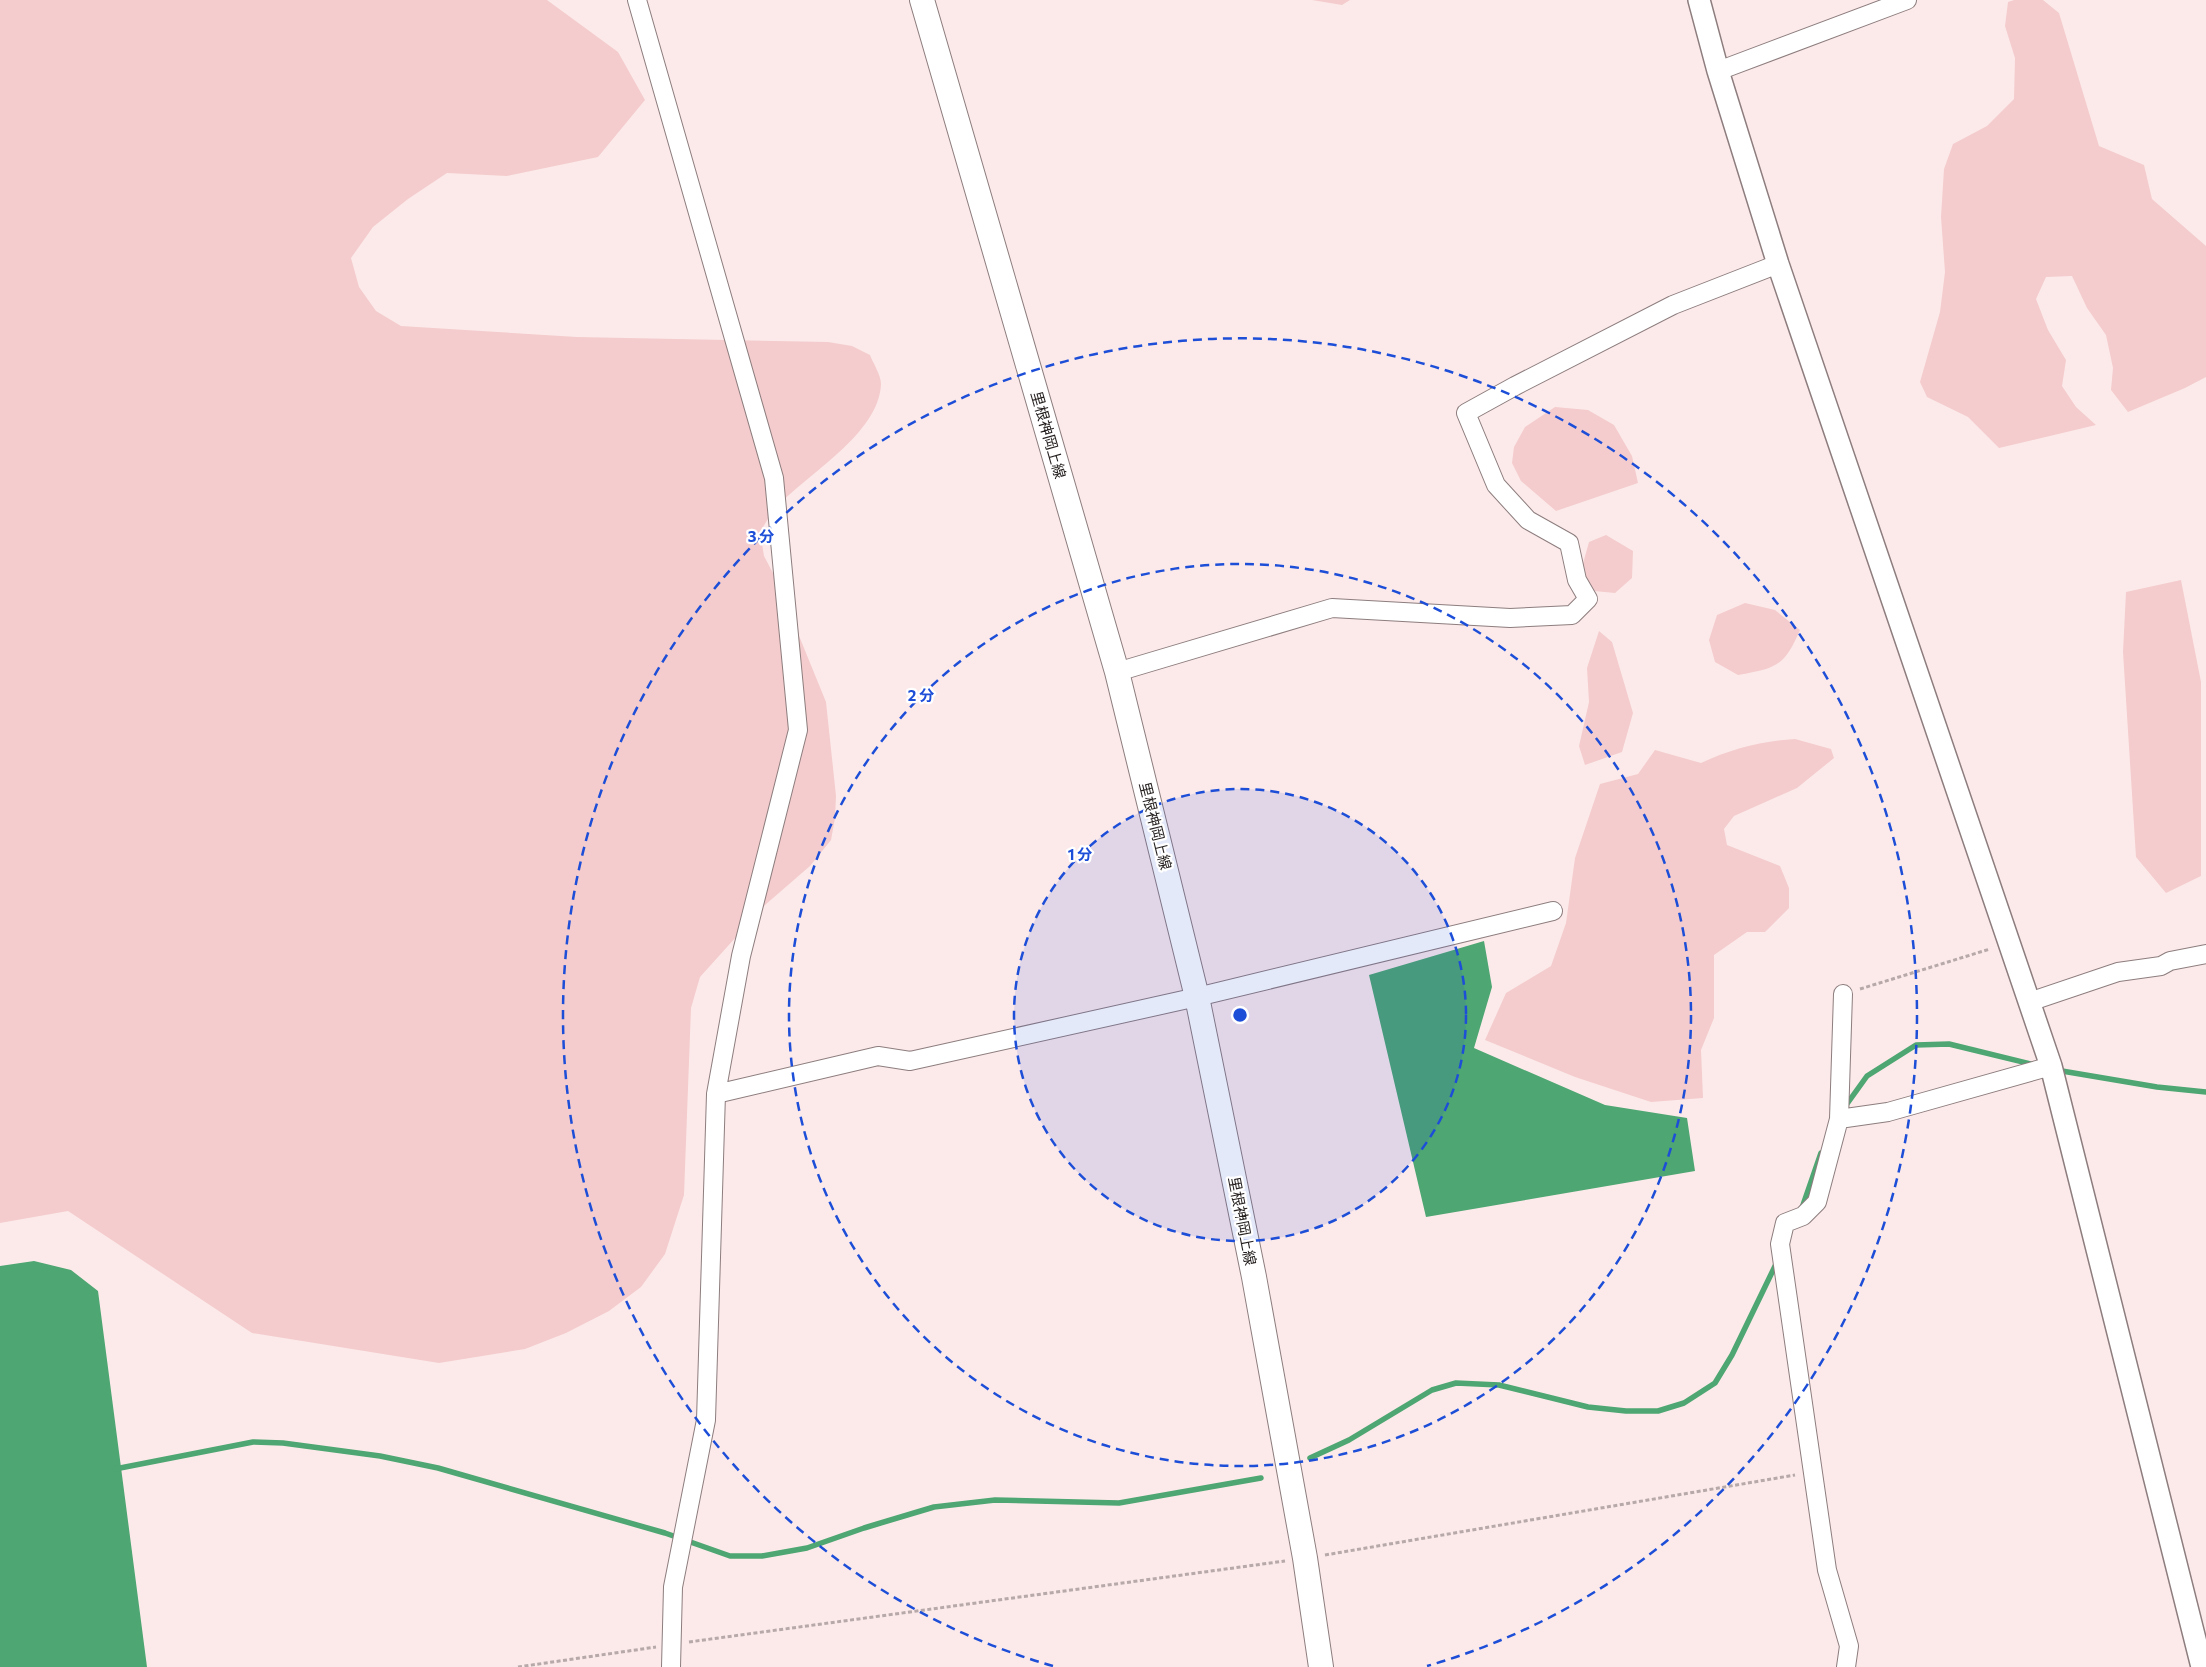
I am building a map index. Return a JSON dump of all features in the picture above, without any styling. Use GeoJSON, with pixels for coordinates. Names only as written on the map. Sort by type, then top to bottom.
{"type":"FeatureCollection","features":[{"type":"Feature","properties":{"kind":"main road","name":"里根神岡上線"},"geometry":{"type":"LineString","coordinates":[[922,0],[1117,672],[1197,997],[1254,1277],[1305,1558],[1321,1667]]}},
{"type":"Feature","properties":{"kind":"street"},"geometry":{"type":"LineString","coordinates":[[638,0],[774,478],[798,730],[741,956],[716,1094],[706,1420],[673,1587],[670,1667]]}},
{"type":"Feature","properties":{"kind":"street"},"geometry":{"type":"LineString","coordinates":[[1700,0],[1718,71],[1778,264],[2051,1066],[2202,1667]]}},
{"type":"Feature","properties":{"kind":"street"},"geometry":{"type":"LineString","coordinates":[[1718,71],[1906,0]]}},
{"type":"Feature","properties":{"kind":"street"},"geometry":{"type":"LineString","coordinates":[[1117,672],[1332,608],[1510,618],[1572,615],[1588,599],[1577,580],[1570,543],[1528,520],[1496,485],[1466,413],[1673,305],[1778,264]]}},
{"type":"Feature","properties":{"kind":"street"},"geometry":{"type":"LineString","coordinates":[[716,1094],[878,1056],[910,1061],[1197,997],[1553,911]]}},
{"type":"Feature","properties":{"kind":"street"},"geometry":{"type":"LineString","coordinates":[[2030,1002],[2118,972],[2160,966],[2170,961],[2206,954]]}},
{"type":"Feature","properties":{"kind":"street"},"geometry":{"type":"LineString","coordinates":[[1843,994],[1839,1119],[1816,1202],[1803,1216],[1785,1223],[1780,1244],[1826,1570],[1849,1646],[1846,1667]]}},
{"type":"Feature","properties":{"kind":"street"},"geometry":{"type":"LineString","coordinates":[[1839,1119],[1888,1112],[2051,1066]]}},
{"type":"Feature","properties":{"kind":"path"},"geometry":{"type":"LineString","coordinates":[[1843,994],[2008,943]]}},
{"type":"Feature","properties":{"kind":"path"},"geometry":{"type":"LineString","coordinates":[[518,1667],[671,1644],[1305,1558],[1811,1472]]}},
{"type":"Feature","properties":{"kind":"shaded area"},"geometry":{"type":"Polygon","coordinates":[[[0,0],[547,0],[618,52],[645,100],[598,157],[507,176],[447,173],[408,199],[373,227],[351,258],[359,287],[376,311],[401,326],[577,337],[828,342],[852,346],[870,355],[881,380],[877,402],[868,420],[840,452],[777,507],[760,532],[764,556],[775,577],[826,702],[836,796],[831,840],[810,866],[765,905],[700,977],[691,1008],[684,1195],[665,1254],[641,1287],[609,1311],[566,1333],[525,1349],[439,1363],[252,1333],[68,1211],[0,1223],[0,0]]]}},
{"type":"Feature","properties":{"kind":"shaded area"},"geometry":{"type":"Polygon","coordinates":[[[1312,0],[1350,0],[1342,5],[1312,0]]]}},
{"type":"Feature","properties":{"kind":"shaded area"},"geometry":{"type":"Polygon","coordinates":[[[2014,0],[2043,0],[2059,13],[2099,146],[2144,165],[2152,199],[2206,246],[2206,377],[2128,412],[2111,390],[2113,368],[2106,335],[2087,308],[2072,276],[2046,277],[2036,299],[2048,330],[2066,360],[2062,386],[2076,407],[2096,425],[1999,448],[1968,417],[1927,397],[1920,382],[1940,312],[1945,272],[1941,217],[1944,169],[1953,144],[1987,126],[2014,99],[2015,58],[2005,26],[2008,2],[2014,0]]]}},
{"type":"Feature","properties":{"kind":"shaded area"},"geometry":{"type":"Polygon","coordinates":[[[1555,407],[1588,410],[1614,425],[1632,456],[1638,483],[1556,511],[1521,481],[1512,463],[1514,447],[1525,427],[1555,407]]]}},
{"type":"Feature","properties":{"kind":"shaded area"},"geometry":{"type":"Polygon","coordinates":[[[1606,535],[1633,551],[1632,578],[1615,593],[1594,591],[1579,578],[1589,542],[1606,535]]]}},
{"type":"Feature","properties":{"kind":"shaded area"},"geometry":{"type":"Polygon","coordinates":[[[2181,580],[2201,682],[2201,876],[2166,893],[2136,857],[2123,652],[2126,592],[2181,580]]]}},
{"type":"Feature","properties":{"kind":"shaded area"},"geometry":{"type":"Polygon","coordinates":[[[1745,603],[1775,610],[1800,630],[1789,652],[1777,664],[1738,675],[1715,662],[1709,640],[1717,615],[1745,603]]]}},
{"type":"Feature","properties":{"kind":"shaded area"},"geometry":{"type":"Polygon","coordinates":[[[1599,631],[1612,642],[1633,713],[1622,752],[1585,765],[1579,746],[1589,702],[1587,668],[1599,631]]]}},
{"type":"Feature","properties":{"kind":"shaded area"},"geometry":{"type":"Polygon","coordinates":[[[1795,739],[1831,749],[1834,758],[1797,788],[1734,816],[1724,829],[1727,845],[1780,866],[1789,888],[1789,908],[1765,932],[1747,932],[1714,955],[1714,1018],[1701,1050],[1703,1098],[1651,1102],[1575,1077],[1485,1040],[1506,993],[1551,966],[1566,923],[1575,858],[1600,784],[1638,774],[1655,750],[1701,763],[1747,746],[1795,739]]]}},
{"type":"Feature","properties":{"kind":"shaded area"},"geometry":{"type":"Polygon","coordinates":[[[1484,941],[1492,987],[1474,1048],[1605,1105],[1687,1118],[1695,1171],[1426,1217],[1369,975],[1484,941]]]}},
{"type":"Feature","properties":{"kind":"shaded area"},"geometry":{"type":"Polygon","coordinates":[[[34,1261],[71,1270],[98,1291],[147,1667],[0,1667],[0,1266],[34,1261]]]}},
{"type":"Feature","properties":{"kind":"waterway"},"geometry":{"type":"LineString","coordinates":[[1844,1108],[1867,1076],[1916,1045],[1949,1044],[2035,1065]]}},
{"type":"Feature","properties":{"kind":"waterway"},"geometry":{"type":"LineString","coordinates":[[2056,1070],[2157,1087],[2206,1092]]}},
{"type":"Feature","properties":{"kind":"waterway"},"geometry":{"type":"LineString","coordinates":[[1802,1208],[1821,1153]]}},
{"type":"Feature","properties":{"kind":"waterway"},"geometry":{"type":"LineString","coordinates":[[1310,1458],[1349,1440],[1432,1390],[1456,1383],[1499,1385],[1588,1407],[1626,1411],[1658,1411],[1684,1403],[1715,1383],[1732,1355],[1777,1262]]}},
{"type":"Feature","properties":{"kind":"waterway"},"geometry":{"type":"LineString","coordinates":[[115,1469],[253,1442],[283,1443],[380,1456],[438,1468],[665,1533],[730,1556],[762,1556],[807,1548],[864,1528],[934,1507],[995,1500],[1119,1503],[1261,1478]]}}]}
